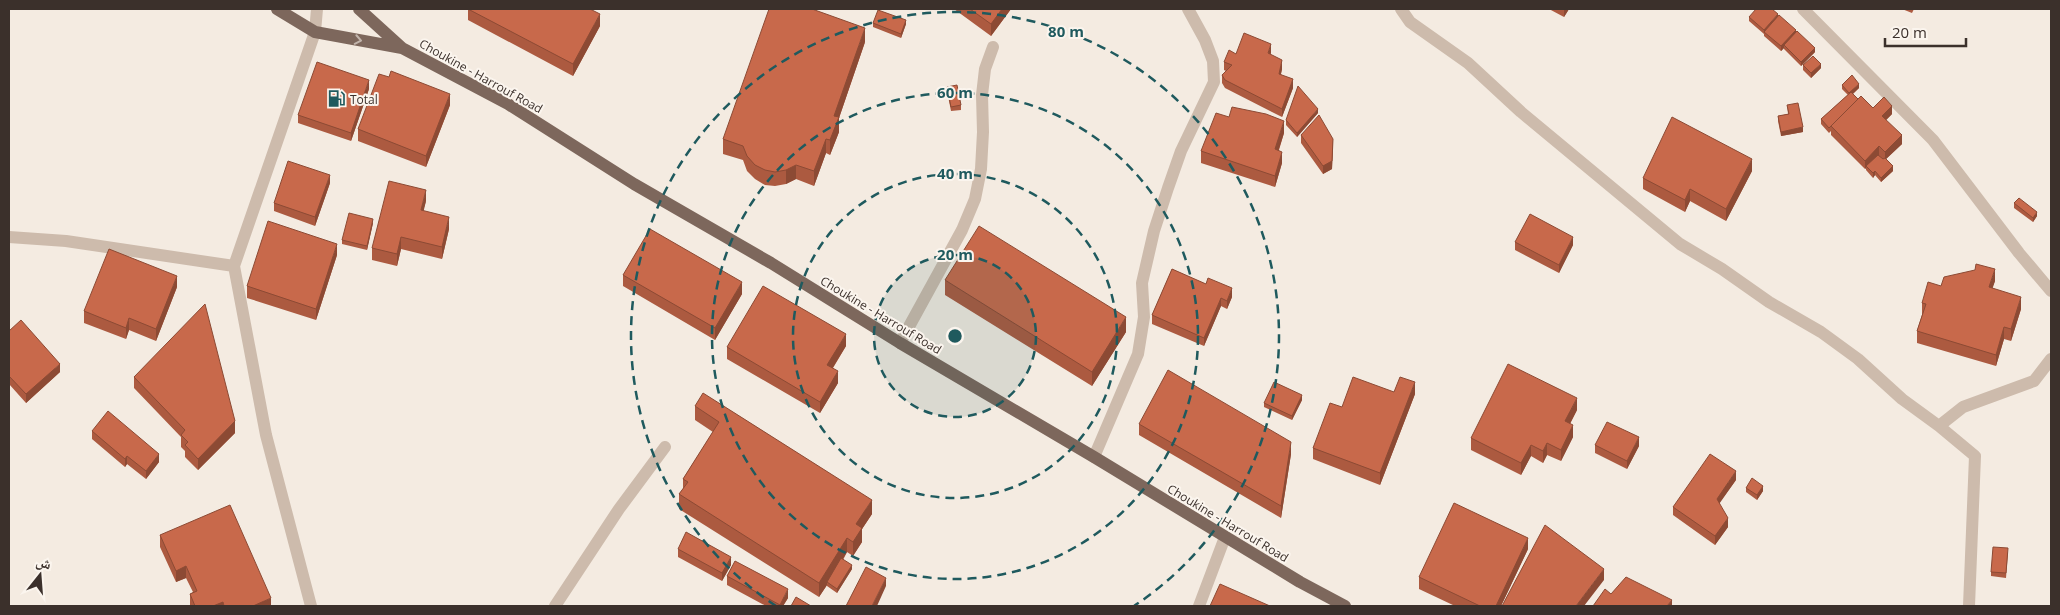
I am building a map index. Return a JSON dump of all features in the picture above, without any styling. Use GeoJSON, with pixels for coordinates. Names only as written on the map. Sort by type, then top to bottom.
{"type":"FeatureCollection","features":[{"type":"Feature","properties":{"kind":"main road","name":"Choukine - Harrouf Road"},"geometry":{"type":"LineString","coordinates":[[277,9],[315,32],[402,48]]}},
{"type":"Feature","properties":{"kind":"main road","name":"Choukine - Harrouf Road"},"geometry":{"type":"LineString","coordinates":[[359,9],[402,48],[508,104],[634,184],[771,263],[900,343],[1094,457],[1300,582],[1345,606]]}},
{"type":"Feature","properties":{"kind":"street"},"geometry":{"type":"LineString","coordinates":[[311,606],[266,435],[234,266],[315,32],[317,9]]}},
{"type":"Feature","properties":{"kind":"street"},"geometry":{"type":"LineString","coordinates":[[1094,457],[1138,354],[1144,318],[1142,283],[1154,231],[1181,151],[1214,82],[1213,61],[1205,40],[1188,9]]}},
{"type":"Feature","properties":{"kind":"street"},"geometry":{"type":"LineString","coordinates":[[1401,9],[1410,22],[1468,63],[1521,112],[1680,244],[1722,269],[1769,302],[1821,332],[1858,359],[1902,399],[1975,456],[1969,606]]}},
{"type":"Feature","properties":{"kind":"street"},"geometry":{"type":"LineString","coordinates":[[1803,9],[1933,140],[2019,253],[2051,291]]}},
{"type":"Feature","properties":{"kind":"street"},"geometry":{"type":"LineString","coordinates":[[900,343],[962,230],[975,199],[981,169],[982,96],[985,69],[992,47]]}},
{"type":"Feature","properties":{"kind":"street"},"geometry":{"type":"LineString","coordinates":[[9,237],[66,241],[234,266]]}},
{"type":"Feature","properties":{"kind":"street"},"geometry":{"type":"LineString","coordinates":[[1939,426],[1963,408],[2034,381],[2051,358]]}},
{"type":"Feature","properties":{"kind":"street"},"geometry":{"type":"LineString","coordinates":[[555,606],[619,509],[666,448]]}},
{"type":"Feature","properties":{"kind":"street"},"geometry":{"type":"LineString","coordinates":[[1199,606],[1225,537]]}},
{"type":"Feature","properties":{"kind":"building"},"geometry":{"type":"Polygon","coordinates":[[[468,9],[590,9],[600,14],[573,64],[468,9]]]}},
{"type":"Feature","properties":{"kind":"building"},"geometry":{"type":"Polygon","coordinates":[[[769,9],[812,9],[865,28],[834,116],[839,117],[830,140],[826,139],[814,171],[796,165],[786,170],[775,172],[765,170],[755,165],[747,156],[743,146],[723,139],[769,9]]]}},
{"type":"Feature","properties":{"kind":"building"},"geometry":{"type":"Polygon","coordinates":[[[970,9],[1002,9],[991,24],[970,9]]]}},
{"type":"Feature","properties":{"kind":"building"},"geometry":{"type":"Polygon","coordinates":[[[1756,9],[1772,9],[1778,14],[1764,30],[1749,17],[1756,9]]]}},
{"type":"Feature","properties":{"kind":"building"},"geometry":{"type":"Polygon","coordinates":[[[878,10],[906,20],[901,34],[873,23],[878,10]]]}},
{"type":"Feature","properties":{"kind":"building"},"geometry":{"type":"Polygon","coordinates":[[[1779,15],[1796,30],[1781,46],[1764,32],[1779,15]]]}},
{"type":"Feature","properties":{"kind":"building"},"geometry":{"type":"Polygon","coordinates":[[[1797,31],[1815,48],[1801,62],[1784,45],[1797,31]]]}},
{"type":"Feature","properties":{"kind":"building"},"geometry":{"type":"Polygon","coordinates":[[[1244,33],[1271,44],[1268,53],[1282,60],[1279,74],[1293,79],[1282,109],[1225,80],[1222,75],[1232,65],[1224,62],[1229,50],[1236,54],[1244,33]]]}},
{"type":"Feature","properties":{"kind":"building"},"geometry":{"type":"Polygon","coordinates":[[[1813,56],[1821,64],[1811,73],[1803,65],[1813,56]]]}},
{"type":"Feature","properties":{"kind":"building"},"geometry":{"type":"Polygon","coordinates":[[[317,62],[369,80],[351,133],[298,115],[317,62]]]}},
{"type":"Feature","properties":{"kind":"building"},"geometry":{"type":"Polygon","coordinates":[[[391,71],[450,94],[426,156],[358,129],[379,74],[389,77],[391,71]]]}},
{"type":"Feature","properties":{"kind":"building"},"geometry":{"type":"Polygon","coordinates":[[[1852,75],[1859,84],[1849,93],[1842,85],[1852,75]]]}},
{"type":"Feature","properties":{"kind":"building"},"geometry":{"type":"Polygon","coordinates":[[[957,85],[961,105],[951,107],[947,87],[957,85]]]}},
{"type":"Feature","properties":{"kind":"building"},"geometry":{"type":"Polygon","coordinates":[[[1298,86],[1318,109],[1297,133],[1286,120],[1298,86]]]}},
{"type":"Feature","properties":{"kind":"building"},"geometry":{"type":"Polygon","coordinates":[[[1851,92],[1858,99],[1829,128],[1821,119],[1851,92]]]}},
{"type":"Feature","properties":{"kind":"building"},"geometry":{"type":"Polygon","coordinates":[[[1861,96],[1873,108],[1884,97],[1892,106],[1882,116],[1902,135],[1885,152],[1879,146],[1865,161],[1831,126],[1861,96]]]}},
{"type":"Feature","properties":{"kind":"building"},"geometry":{"type":"Polygon","coordinates":[[[1798,103],[1803,127],[1781,132],[1778,116],[1789,114],[1787,105],[1798,103]]]}},
{"type":"Feature","properties":{"kind":"building"},"geometry":{"type":"Polygon","coordinates":[[[1232,107],[1266,114],[1284,121],[1275,149],[1282,152],[1275,176],[1201,151],[1216,113],[1229,117],[1232,107]]]}},
{"type":"Feature","properties":{"kind":"building"},"geometry":{"type":"Polygon","coordinates":[[[1319,115],[1333,139],[1332,161],[1323,166],[1301,135],[1319,115]]]}},
{"type":"Feature","properties":{"kind":"building"},"geometry":{"type":"Polygon","coordinates":[[[1672,117],[1752,159],[1726,209],[1690,189],[1685,200],[1643,178],[1672,117]]]}},
{"type":"Feature","properties":{"kind":"building"},"geometry":{"type":"Polygon","coordinates":[[[1878,155],[1883,159],[1885,158],[1893,166],[1881,178],[1875,171],[1873,173],[1866,166],[1878,155]]]}},
{"type":"Feature","properties":{"kind":"building"},"geometry":{"type":"Polygon","coordinates":[[[288,161],[330,175],[315,217],[274,203],[288,161]]]}},
{"type":"Feature","properties":{"kind":"building"},"geometry":{"type":"Polygon","coordinates":[[[389,181],[426,190],[421,210],[449,217],[442,247],[401,237],[397,254],[372,248],[389,181]]]}},
{"type":"Feature","properties":{"kind":"building"},"geometry":{"type":"Polygon","coordinates":[[[2019,198],[2037,212],[2033,218],[2014,203],[2019,198]]]}},
{"type":"Feature","properties":{"kind":"building"},"geometry":{"type":"Polygon","coordinates":[[[349,213],[373,219],[367,246],[342,240],[349,213]]]}},
{"type":"Feature","properties":{"kind":"building"},"geometry":{"type":"Polygon","coordinates":[[[1530,214],[1573,237],[1559,265],[1515,242],[1530,214]]]}},
{"type":"Feature","properties":{"kind":"building"},"geometry":{"type":"Polygon","coordinates":[[[268,221],[337,244],[316,309],[247,286],[268,221]]]}},
{"type":"Feature","properties":{"kind":"building"},"geometry":{"type":"Polygon","coordinates":[[[979,226],[1126,317],[1092,372],[945,280],[979,226]]]}},
{"type":"Feature","properties":{"kind":"building"},"geometry":{"type":"Polygon","coordinates":[[[650,229],[742,282],[715,328],[623,275],[650,229]]]}},
{"type":"Feature","properties":{"kind":"building"},"geometry":{"type":"Polygon","coordinates":[[[109,249],[177,276],[156,329],[129,318],[126,328],[84,311],[109,249]]]}},
{"type":"Feature","properties":{"kind":"building"},"geometry":{"type":"Polygon","coordinates":[[[1976,264],[1995,269],[1989,287],[2021,297],[2011,329],[2004,327],[1996,355],[1917,331],[1926,304],[1922,303],[1928,282],[1941,286],[1944,277],[1975,270],[1976,264]]]}},
{"type":"Feature","properties":{"kind":"building"},"geometry":{"type":"Polygon","coordinates":[[[1172,269],[1206,284],[1208,278],[1232,288],[1227,301],[1221,298],[1204,338],[1152,315],[1172,269]]]}},
{"type":"Feature","properties":{"kind":"building"},"geometry":{"type":"Polygon","coordinates":[[[763,286],[846,334],[827,365],[838,371],[820,402],[727,347],[763,286]]]}},
{"type":"Feature","properties":{"kind":"building"},"geometry":{"type":"Polygon","coordinates":[[[205,304],[235,421],[198,459],[185,445],[188,442],[181,435],[185,430],[134,377],[205,304]]]}},
{"type":"Feature","properties":{"kind":"building"},"geometry":{"type":"Polygon","coordinates":[[[21,320],[60,364],[26,394],[9,376],[9,331],[21,320]]]}},
{"type":"Feature","properties":{"kind":"building"},"geometry":{"type":"Polygon","coordinates":[[[1508,364],[1577,398],[1565,421],[1573,425],[1561,450],[1547,443],[1543,451],[1531,445],[1521,463],[1471,438],[1508,364]]]}},
{"type":"Feature","properties":{"kind":"building"},"geometry":{"type":"Polygon","coordinates":[[[1168,370],[1291,442],[1281,506],[1139,424],[1168,370]]]}},
{"type":"Feature","properties":{"kind":"building"},"geometry":{"type":"Polygon","coordinates":[[[1353,377],[1394,392],[1400,377],[1415,382],[1380,473],[1313,448],[1330,403],[1342,407],[1353,377]]]}},
{"type":"Feature","properties":{"kind":"building"},"geometry":{"type":"Polygon","coordinates":[[[1274,382],[1302,395],[1292,416],[1264,403],[1274,382]]]}},
{"type":"Feature","properties":{"kind":"building"},"geometry":{"type":"Polygon","coordinates":[[[703,393],[872,500],[856,524],[862,528],[853,542],[847,538],[819,583],[679,494],[688,482],[683,479],[719,422],[695,406],[703,393]]]}},
{"type":"Feature","properties":{"kind":"building"},"geometry":{"type":"Polygon","coordinates":[[[108,411],[159,454],[146,471],[127,456],[125,459],[92,431],[108,411]]]}},
{"type":"Feature","properties":{"kind":"building"},"geometry":{"type":"Polygon","coordinates":[[[1607,422],[1639,437],[1627,461],[1595,445],[1607,422]]]}},
{"type":"Feature","properties":{"kind":"building"},"geometry":{"type":"Polygon","coordinates":[[[1710,454],[1736,471],[1717,499],[1728,518],[1715,536],[1673,507],[1710,454]]]}},
{"type":"Feature","properties":{"kind":"building"},"geometry":{"type":"Polygon","coordinates":[[[1752,478],[1763,486],[1757,495],[1746,488],[1752,478]]]}},
{"type":"Feature","properties":{"kind":"building"},"geometry":{"type":"Polygon","coordinates":[[[1454,503],[1528,538],[1496,606],[1480,606],[1419,577],[1454,503]]]}},
{"type":"Feature","properties":{"kind":"building"},"geometry":{"type":"Polygon","coordinates":[[[230,505],[271,598],[253,606],[224,606],[223,602],[213,606],[195,606],[190,594],[197,591],[186,566],[176,571],[160,535],[230,505]]]}},
{"type":"Feature","properties":{"kind":"building"},"geometry":{"type":"Polygon","coordinates":[[[1545,525],[1604,569],[1576,606],[1502,606],[1545,525]]]}},
{"type":"Feature","properties":{"kind":"building"},"geometry":{"type":"Polygon","coordinates":[[[686,532],[731,557],[722,573],[678,549],[686,532]]]}},
{"type":"Feature","properties":{"kind":"building"},"geometry":{"type":"Polygon","coordinates":[[[1993,547],[2008,548],[2006,573],[1991,572],[1993,547]]]}},
{"type":"Feature","properties":{"kind":"building"},"geometry":{"type":"Polygon","coordinates":[[[841,558],[852,565],[837,589],[827,582],[841,558]]]}},
{"type":"Feature","properties":{"kind":"building"},"geometry":{"type":"Polygon","coordinates":[[[735,561],[788,589],[780,605],[727,576],[735,561]]]}},
{"type":"Feature","properties":{"kind":"building"},"geometry":{"type":"Polygon","coordinates":[[[866,567],[886,578],[872,606],[846,606],[866,567]]]}},
{"type":"Feature","properties":{"kind":"building"},"geometry":{"type":"Polygon","coordinates":[[[1626,577],[1672,600],[1667,606],[1593,606],[1605,589],[1611,594],[1626,577]]]}},
{"type":"Feature","properties":{"kind":"building"},"geometry":{"type":"Polygon","coordinates":[[[1220,584],[1270,606],[1210,606],[1220,584]]]}},
{"type":"Feature","properties":{"kind":"building"},"geometry":{"type":"Polygon","coordinates":[[[796,597],[811,606],[791,606],[796,597]]]}},
{"type":"Feature","properties":{"kind":"place","name":"Total"},"geometry":{"type":"Point","coordinates":[336,99]}}]}
